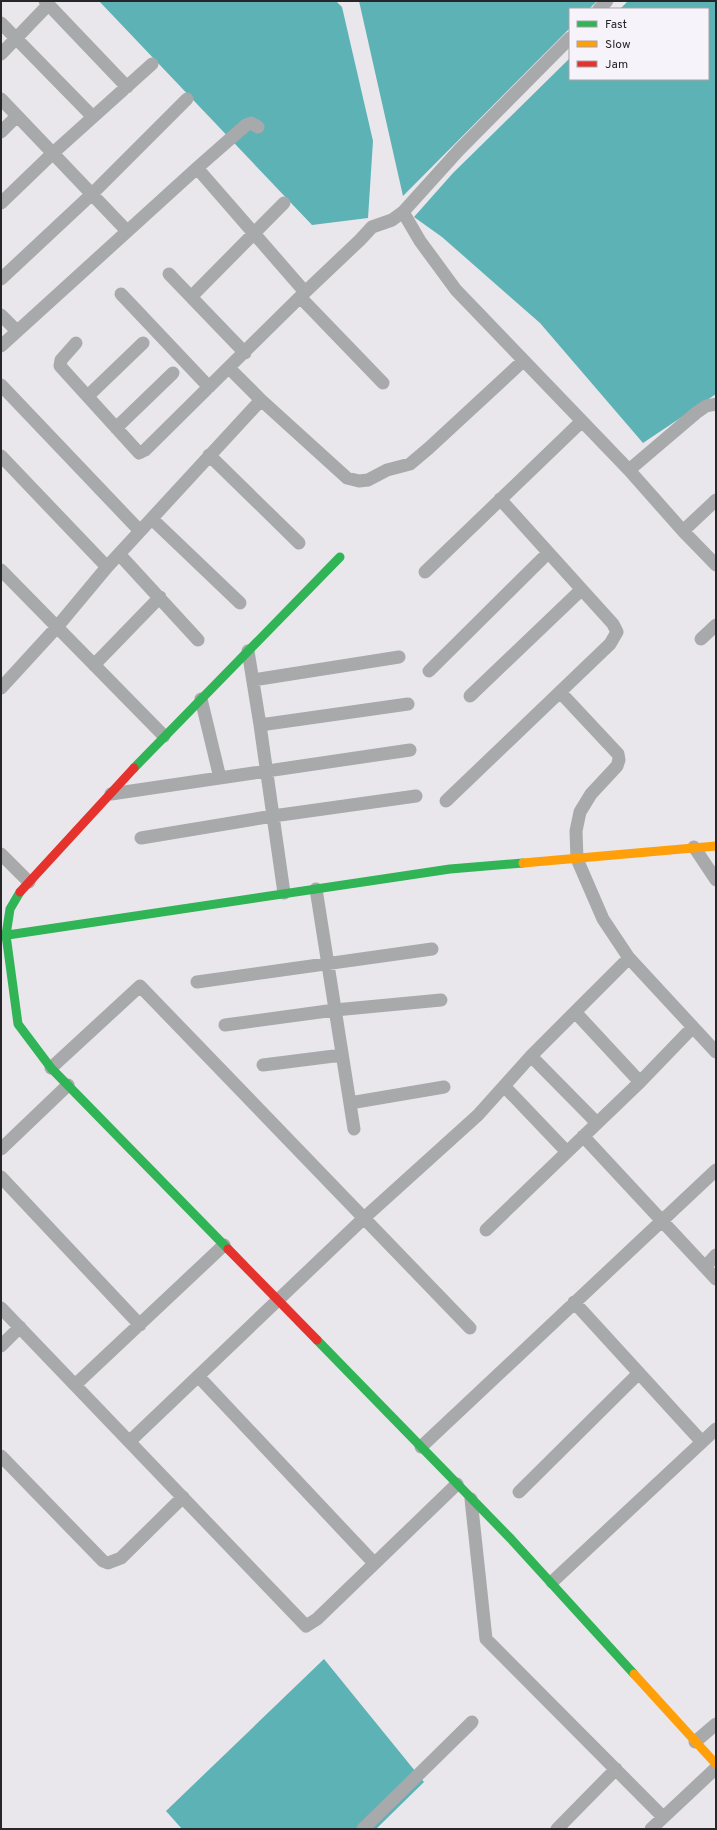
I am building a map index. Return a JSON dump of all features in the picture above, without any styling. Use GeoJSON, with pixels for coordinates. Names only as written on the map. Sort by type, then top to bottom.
{"type":"FeatureCollection","features":[{"type":"Feature","properties":{"kind":"street"},"geometry":{"type":"LineString","coordinates":[[1,54],[47,3],[126,87]]}},
{"type":"Feature","properties":{"kind":"street"},"geometry":{"type":"LineString","coordinates":[[1,22],[93,117]]}},
{"type":"Feature","properties":{"kind":"street"},"geometry":{"type":"LineString","coordinates":[[76,343],[61,360],[60,366],[138,453],[142,453],[372,227],[392,220],[403,212],[459,150],[569,39]]}},
{"type":"Feature","properties":{"kind":"street"},"geometry":{"type":"LineString","coordinates":[[1,203],[52,153],[152,64]]}},
{"type":"Feature","properties":{"kind":"street"},"geometry":{"type":"LineString","coordinates":[[1,99],[127,231]]}},
{"type":"Feature","properties":{"kind":"street"},"geometry":{"type":"LineString","coordinates":[[1,279],[92,194],[188,99]]}},
{"type":"Feature","properties":{"kind":"street"},"geometry":{"type":"LineString","coordinates":[[1,132],[17,116]]}},
{"type":"Feature","properties":{"kind":"street"},"geometry":{"type":"LineString","coordinates":[[1,346],[246,125],[254,124],[258,127]]}},
{"type":"Feature","properties":{"kind":"street"},"geometry":{"type":"LineString","coordinates":[[197,168],[302,295],[383,383]]}},
{"type":"Feature","properties":{"kind":"street"},"geometry":{"type":"LineString","coordinates":[[191,297],[284,203]]}},
{"type":"Feature","properties":{"kind":"street"},"geometry":{"type":"LineString","coordinates":[[403,212],[429,254],[456,290],[629,470],[683,531],[716,565]]}},
{"type":"Feature","properties":{"kind":"street"},"geometry":{"type":"LineString","coordinates":[[169,274],[245,353]]}},
{"type":"Feature","properties":{"kind":"street"},"geometry":{"type":"LineString","coordinates":[[121,294],[209,387]]}},
{"type":"Feature","properties":{"kind":"street"},"geometry":{"type":"LineString","coordinates":[[1,315],[16,331]]}},
{"type":"Feature","properties":{"kind":"street"},"geometry":{"type":"LineString","coordinates":[[89,398],[91,393],[143,343]]}},
{"type":"Feature","properties":{"kind":"street"},"geometry":{"type":"LineString","coordinates":[[229,368],[261,400],[347,478],[359,481],[368,480],[387,470],[410,464],[523,361]]}},
{"type":"Feature","properties":{"kind":"street"},"geometry":{"type":"LineString","coordinates":[[116,428],[173,373]]}},
{"type":"Feature","properties":{"kind":"street"},"geometry":{"type":"LineString","coordinates":[[1,385],[140,531]]}},
{"type":"Feature","properties":{"kind":"street"},"geometry":{"type":"LineString","coordinates":[[1,688],[57,627],[107,567],[261,400]]}},
{"type":"Feature","properties":{"kind":"street"},"geometry":{"type":"LineString","coordinates":[[629,470],[696,413],[706,406],[716,404]]}},
{"type":"Feature","properties":{"kind":"street"},"geometry":{"type":"LineString","coordinates":[[424,572],[582,421]]}},
{"type":"Feature","properties":{"kind":"street"},"geometry":{"type":"LineString","coordinates":[[209,455],[299,543]]}},
{"type":"Feature","properties":{"kind":"street"},"geometry":{"type":"LineString","coordinates":[[1,456],[107,567]]}},
{"type":"Feature","properties":{"kind":"street"},"geometry":{"type":"LineString","coordinates":[[446,801],[610,644],[617,632],[613,624],[500,499]]}},
{"type":"Feature","properties":{"kind":"street"},"geometry":{"type":"LineString","coordinates":[[683,531],[716,500]]}},
{"type":"Feature","properties":{"kind":"street"},"geometry":{"type":"LineString","coordinates":[[152,519],[240,603]]}},
{"type":"Feature","properties":{"kind":"street"},"geometry":{"type":"LineString","coordinates":[[429,671],[548,553]]}},
{"type":"Feature","properties":{"kind":"street"},"geometry":{"type":"LineString","coordinates":[[119,554],[198,640]]}},
{"type":"Feature","properties":{"kind":"street"},"geometry":{"type":"LineString","coordinates":[[340,557],[164,736],[16,897],[10,908],[4,935],[18,1024],[51,1068],[511,1539],[552,1582],[716,1764]]}},
{"type":"Feature","properties":{"kind":"street"},"geometry":{"type":"LineString","coordinates":[[1,570],[164,736]]}},
{"type":"Feature","properties":{"kind":"street"},"geometry":{"type":"LineString","coordinates":[[470,696],[581,590]]}},
{"type":"Feature","properties":{"kind":"street"},"geometry":{"type":"LineString","coordinates":[[94,665],[160,597]]}},
{"type":"Feature","properties":{"kind":"street"},"geometry":{"type":"LineString","coordinates":[[701,639],[716,625]]}},
{"type":"Feature","properties":{"kind":"street"},"geometry":{"type":"LineString","coordinates":[[248,651],[284,893]]}},
{"type":"Feature","properties":{"kind":"street"},"geometry":{"type":"LineString","coordinates":[[253,680],[399,657]]}},
{"type":"Feature","properties":{"kind":"street"},"geometry":{"type":"LineString","coordinates":[[560,692],[618,754],[619,760],[617,766],[591,794],[580,812],[576,831],[577,860],[603,919],[629,958],[716,1052]]}},
{"type":"Feature","properties":{"kind":"street"},"geometry":{"type":"LineString","coordinates":[[201,699],[220,778]]}},
{"type":"Feature","properties":{"kind":"street"},"geometry":{"type":"LineString","coordinates":[[260,725],[408,704]]}},
{"type":"Feature","properties":{"kind":"street"},"geometry":{"type":"LineString","coordinates":[[111,794],[410,750]]}},
{"type":"Feature","properties":{"kind":"street"},"geometry":{"type":"LineString","coordinates":[[142,838],[273,816],[416,796]]}},
{"type":"Feature","properties":{"kind":"street"},"geometry":{"type":"LineString","coordinates":[[4,935],[450,869],[577,860],[716,846]]}},
{"type":"Feature","properties":{"kind":"street"},"geometry":{"type":"LineString","coordinates":[[694,848],[716,880]]}},
{"type":"Feature","properties":{"kind":"street"},"geometry":{"type":"LineString","coordinates":[[1,854],[29,882]]}},
{"type":"Feature","properties":{"kind":"street"},"geometry":{"type":"LineString","coordinates":[[316,889],[354,1129]]}},
{"type":"Feature","properties":{"kind":"street"},"geometry":{"type":"LineString","coordinates":[[197,982],[328,965],[432,949]]}},
{"type":"Feature","properties":{"kind":"street"},"geometry":{"type":"LineString","coordinates":[[130,1441],[364,1218],[478,1116],[531,1056],[576,1013],[629,958]]}},
{"type":"Feature","properties":{"kind":"street"},"geometry":{"type":"LineString","coordinates":[[51,1068],[140,986],[470,1328]]}},
{"type":"Feature","properties":{"kind":"street"},"geometry":{"type":"LineString","coordinates":[[225,1025],[335,1010],[441,1000]]}},
{"type":"Feature","properties":{"kind":"street"},"geometry":{"type":"LineString","coordinates":[[576,1013],[640,1082]]}},
{"type":"Feature","properties":{"kind":"street"},"geometry":{"type":"LineString","coordinates":[[486,1230],[640,1082],[693,1027]]}},
{"type":"Feature","properties":{"kind":"street"},"geometry":{"type":"LineString","coordinates":[[263,1065],[342,1055]]}},
{"type":"Feature","properties":{"kind":"street"},"geometry":{"type":"LineString","coordinates":[[531,1056],[597,1123]]}},
{"type":"Feature","properties":{"kind":"street"},"geometry":{"type":"LineString","coordinates":[[1,1149],[68,1085]]}},
{"type":"Feature","properties":{"kind":"street"},"geometry":{"type":"LineString","coordinates":[[504,1086],[567,1152]]}},
{"type":"Feature","properties":{"kind":"street"},"geometry":{"type":"LineString","coordinates":[[350,1103],[444,1087]]}},
{"type":"Feature","properties":{"kind":"street"},"geometry":{"type":"LineString","coordinates":[[583,1136],[716,1279]]}},
{"type":"Feature","properties":{"kind":"street"},"geometry":{"type":"LineString","coordinates":[[421,1447],[716,1170]]}},
{"type":"Feature","properties":{"kind":"street"},"geometry":{"type":"LineString","coordinates":[[1,1176],[140,1325]]}},
{"type":"Feature","properties":{"kind":"street"},"geometry":{"type":"LineString","coordinates":[[75,1385],[224,1245]]}},
{"type":"Feature","properties":{"kind":"street"},"geometry":{"type":"LineString","coordinates":[[705,1267],[716,1255]]}},
{"type":"Feature","properties":{"kind":"street"},"geometry":{"type":"LineString","coordinates":[[574,1302],[702,1442]]}},
{"type":"Feature","properties":{"kind":"street"},"geometry":{"type":"LineString","coordinates":[[1,1308],[306,1626],[317,1619],[457,1484]]}},
{"type":"Feature","properties":{"kind":"street"},"geometry":{"type":"LineString","coordinates":[[1,1346],[20,1328]]}},
{"type":"Feature","properties":{"kind":"street"},"geometry":{"type":"LineString","coordinates":[[519,1492],[639,1373]]}},
{"type":"Feature","properties":{"kind":"street"},"geometry":{"type":"LineString","coordinates":[[198,1376],[374,1563]]}},
{"type":"Feature","properties":{"kind":"street"},"geometry":{"type":"LineString","coordinates":[[552,1582],[716,1429]]}},
{"type":"Feature","properties":{"kind":"street"},"geometry":{"type":"LineString","coordinates":[[1,1456],[103,1561],[108,1563],[121,1558],[183,1497]]}},
{"type":"Feature","properties":{"kind":"street"},"geometry":{"type":"LineString","coordinates":[[471,1499],[486,1639],[663,1817]]}},
{"type":"Feature","properties":{"kind":"street"},"geometry":{"type":"LineString","coordinates":[[364,1829],[472,1722]]}},
{"type":"Feature","properties":{"kind":"street"},"geometry":{"type":"LineString","coordinates":[[695,1742],[716,1724]]}},
{"type":"Feature","properties":{"kind":"street"},"geometry":{"type":"LineString","coordinates":[[651,1829],[716,1768]]}},
{"type":"Feature","properties":{"kind":"street"},"geometry":{"type":"LineString","coordinates":[[557,1829],[616,1769]]}},
{"type":"Feature","properties":{"kind":"water"},"geometry":{"type":"Polygon","coordinates":[[[99,1],[336,1],[342,7],[373,141],[368,218],[312,225],[99,1]]]}},
{"type":"Feature","properties":{"kind":"water"},"geometry":{"type":"Polygon","coordinates":[[[359,1],[597,1],[590,8],[569,8],[569,29],[403,196],[359,1]]]}},
{"type":"Feature","properties":{"kind":"water"},"geometry":{"type":"Polygon","coordinates":[[[628,1],[716,1],[716,394],[643,443],[540,323],[442,237],[414,217],[453,173],[569,59],[569,80],[709,80],[709,8],[621,8],[628,1]]]}},
{"type":"Feature","properties":{"kind":"water"},"geometry":{"type":"Polygon","coordinates":[[[324,1659],[424,1782],[376,1829],[182,1829],[166,1811],[324,1659]]]}},
{"type":"Feature","properties":{"kind":"traffic: fast"},"geometry":{"type":"LineString","coordinates":[[134,768],[340,557]]}},
{"type":"Feature","properties":{"kind":"traffic: fast"},"geometry":{"type":"LineString","coordinates":[[1,936],[450,869],[523,863]]}},
{"type":"Feature","properties":{"kind":"traffic: fast"},"geometry":{"type":"LineString","coordinates":[[20,892],[10,909],[6,935],[18,1024],[51,1068],[228,1249]]}},
{"type":"Feature","properties":{"kind":"traffic: fast"},"geometry":{"type":"LineString","coordinates":[[317,1340],[511,1539],[634,1674]]}},
{"type":"Feature","properties":{"kind":"traffic: slow"},"geometry":{"type":"LineString","coordinates":[[523,863],[716,846]]}},
{"type":"Feature","properties":{"kind":"traffic: slow"},"geometry":{"type":"LineString","coordinates":[[634,1674],[716,1764]]}},
{"type":"Feature","properties":{"kind":"traffic: jam"},"geometry":{"type":"LineString","coordinates":[[20,892],[134,768]]}},
{"type":"Feature","properties":{"kind":"traffic: jam"},"geometry":{"type":"LineString","coordinates":[[228,1249],[317,1340]]}}]}
